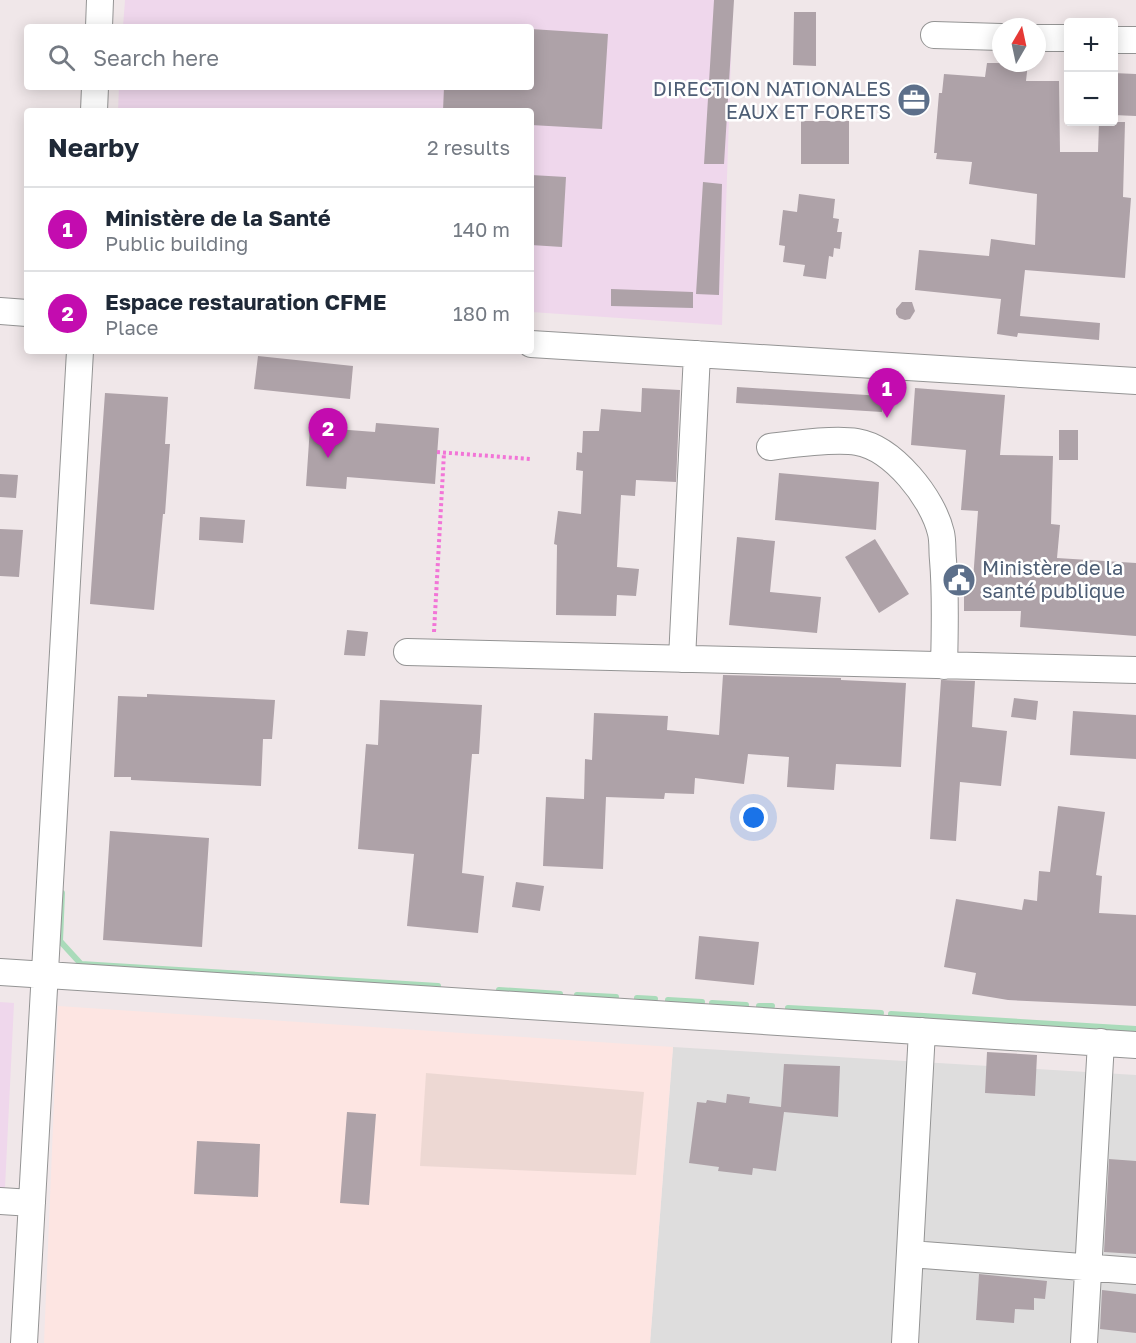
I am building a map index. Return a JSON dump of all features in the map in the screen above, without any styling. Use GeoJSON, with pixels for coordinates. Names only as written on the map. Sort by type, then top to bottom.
{"type":"FeatureCollection","features":[{"type":"Feature","properties":{"kind":"street"},"geometry":{"type":"LineString","coordinates":[[99,24],[100,0]]}},
{"type":"Feature","properties":{"kind":"street"},"geometry":{"type":"LineString","coordinates":[[934,35],[992,37]]}},
{"type":"Feature","properties":{"kind":"street"},"geometry":{"type":"LineString","coordinates":[[1046,38],[1064,38]]}},
{"type":"Feature","properties":{"kind":"street"},"geometry":{"type":"LineString","coordinates":[[1118,40],[1136,40]]}},
{"type":"Feature","properties":{"kind":"street"},"geometry":{"type":"LineString","coordinates":[[94,108],[95,90]]}},
{"type":"Feature","properties":{"kind":"street"},"geometry":{"type":"LineString","coordinates":[[0,311],[24,313]]}},
{"type":"Feature","properties":{"kind":"street"},"geometry":{"type":"LineString","coordinates":[[534,344],[1136,381]]}},
{"type":"Feature","properties":{"kind":"street"},"geometry":{"type":"LineString","coordinates":[[24,1343],[80,354]]}},
{"type":"Feature","properties":{"kind":"street"},"geometry":{"type":"LineString","coordinates":[[682,659],[697,354]]}},
{"type":"Feature","properties":{"kind":"street"},"geometry":{"type":"LineString","coordinates":[[770,447],[809,442],[856,442],[875,448],[890,457],[907,473],[933,514],[941,532],[945,625],[944,666]]}},
{"type":"Feature","properties":{"kind":"street"},"geometry":{"type":"LineString","coordinates":[[407,652],[1136,670]]}},
{"type":"Feature","properties":{"kind":"street"},"geometry":{"type":"LineString","coordinates":[[0,972],[1136,1044]]}},
{"type":"Feature","properties":{"kind":"street"},"geometry":{"type":"LineString","coordinates":[[905,1343],[922,1031]]}},
{"type":"Feature","properties":{"kind":"street"},"geometry":{"type":"LineString","coordinates":[[1084,1343],[1101,1042]]}},
{"type":"Feature","properties":{"kind":"street"},"geometry":{"type":"LineString","coordinates":[[0,1201],[32,1203]]}},
{"type":"Feature","properties":{"kind":"street"},"geometry":{"type":"LineString","coordinates":[[910,1254],[1136,1271]]}},
{"type":"Feature","properties":{"kind":"path"},"geometry":{"type":"LineString","coordinates":[[437,452],[530,459]]}},
{"type":"Feature","properties":{"kind":"path"},"geometry":{"type":"LineString","coordinates":[[433,652],[444,453]]}},
{"type":"Feature","properties":{"kind":"shaded area"},"geometry":{"type":"Polygon","coordinates":[[[125,0],[733,0],[722,325],[534,312],[534,108],[118,108],[119,90],[534,90],[534,24],[123,24],[125,0]]]}},
{"type":"Feature","properties":{"kind":"shaded area"},"geometry":{"type":"Polygon","coordinates":[[[0,1002],[14,1003],[5,1188],[0,1188],[0,1002]]]}},
{"type":"Feature","properties":{"kind":"shaded area"},"geometry":{"type":"Polygon","coordinates":[[[58,1006],[673,1047],[650,1343],[44,1343],[58,1006]]]}},
{"type":"Feature","properties":{"kind":"shaded area"},"geometry":{"type":"Polygon","coordinates":[[[673,1047],[1136,1075],[1136,1343],[650,1343],[673,1047]]]}},
{"type":"Feature","properties":{"kind":"shaded area"},"geometry":{"type":"Polygon","coordinates":[[[426,1073],[644,1092],[636,1175],[420,1166],[426,1073]]]}},
{"type":"Feature","properties":{"kind":"building"},"geometry":{"type":"Polygon","coordinates":[[[714,0],[734,0],[724,164],[704,164],[714,0]]]}},
{"type":"Feature","properties":{"kind":"building"},"geometry":{"type":"Polygon","coordinates":[[[794,12],[816,12],[816,66],[793,65],[794,12]]]}},
{"type":"Feature","properties":{"kind":"building"},"geometry":{"type":"Polygon","coordinates":[[[534,29],[608,34],[602,129],[534,125],[534,108],[443,108],[444,90],[534,90],[534,29]]]}},
{"type":"Feature","properties":{"kind":"building"},"geometry":{"type":"Polygon","coordinates":[[[987,63],[992,63],[992,72],[1027,72],[1026,81],[1059,81],[1060,152],[1098,152],[1099,126],[1118,126],[1118,122],[1125,122],[1123,197],[1131,198],[1125,278],[1025,270],[1020,316],[1100,323],[1099,340],[1018,333],[1017,337],[997,334],[1001,299],[915,290],[919,250],[989,256],[991,239],[1035,245],[1037,194],[969,184],[972,162],[936,159],[937,153],[934,153],[939,93],[942,93],[944,74],[985,77],[987,63]]]}},
{"type":"Feature","properties":{"kind":"building"},"geometry":{"type":"Polygon","coordinates":[[[1118,73],[1136,74],[1136,116],[1118,115],[1118,73]]]}},
{"type":"Feature","properties":{"kind":"building"},"geometry":{"type":"Polygon","coordinates":[[[801,121],[849,121],[849,164],[801,164],[801,121]]]}},
{"type":"Feature","properties":{"kind":"building"},"geometry":{"type":"Polygon","coordinates":[[[534,175],[566,177],[562,247],[534,245],[534,175]]]}},
{"type":"Feature","properties":{"kind":"building"},"geometry":{"type":"Polygon","coordinates":[[[703,182],[722,184],[719,295],[696,294],[703,182]]]}},
{"type":"Feature","properties":{"kind":"building"},"geometry":{"type":"Polygon","coordinates":[[[799,194],[835,199],[833,218],[839,219],[837,232],[842,232],[840,249],[834,248],[833,257],[829,256],[826,279],[803,276],[805,265],[783,262],[785,246],[779,245],[783,210],[797,212],[799,194]]]}},
{"type":"Feature","properties":{"kind":"building"},"geometry":{"type":"Polygon","coordinates":[[[611,289],[693,292],[693,308],[611,306],[611,289]]]}},
{"type":"Feature","properties":{"kind":"building"},"geometry":{"type":"Polygon","coordinates":[[[902,302],[912,302],[915,311],[910,319],[899,318],[896,314],[896,309],[902,302]]]}},
{"type":"Feature","properties":{"kind":"building"},"geometry":{"type":"Polygon","coordinates":[[[258,356],[353,366],[350,399],[254,389],[258,356]]]}},
{"type":"Feature","properties":{"kind":"building"},"geometry":{"type":"Polygon","coordinates":[[[737,387],[883,396],[882,412],[736,403],[737,387]]]}},
{"type":"Feature","properties":{"kind":"building"},"geometry":{"type":"Polygon","coordinates":[[[642,388],[680,390],[676,482],[636,480],[635,496],[621,495],[617,567],[639,569],[636,596],[617,595],[616,616],[556,615],[557,545],[554,544],[558,511],[581,514],[583,471],[576,470],[577,452],[582,453],[583,431],[599,431],[601,409],[641,412],[642,388]]]}},
{"type":"Feature","properties":{"kind":"building"},"geometry":{"type":"Polygon","coordinates":[[[915,388],[1005,395],[1000,455],[1053,456],[1051,524],[1060,525],[1057,558],[1136,563],[1136,636],[1020,627],[1021,611],[964,611],[964,580],[973,580],[978,511],[961,510],[966,450],[911,445],[915,388]]]}},
{"type":"Feature","properties":{"kind":"building"},"geometry":{"type":"Polygon","coordinates":[[[105,393],[168,397],[165,444],[170,444],[154,610],[90,604],[105,393]]]}},
{"type":"Feature","properties":{"kind":"building"},"geometry":{"type":"Polygon","coordinates":[[[376,423],[439,428],[435,484],[347,477],[346,489],[306,486],[310,427],[375,432],[376,423]]]}},
{"type":"Feature","properties":{"kind":"building"},"geometry":{"type":"Polygon","coordinates":[[[1059,430],[1078,430],[1078,460],[1059,460],[1059,430]]]}},
{"type":"Feature","properties":{"kind":"building"},"geometry":{"type":"Polygon","coordinates":[[[779,473],[879,482],[876,530],[775,520],[779,473]]]}},
{"type":"Feature","properties":{"kind":"building"},"geometry":{"type":"Polygon","coordinates":[[[0,474],[18,475],[16,498],[0,497],[0,474]]]}},
{"type":"Feature","properties":{"kind":"building"},"geometry":{"type":"Polygon","coordinates":[[[200,517],[245,520],[243,543],[199,540],[200,517]]]}},
{"type":"Feature","properties":{"kind":"building"},"geometry":{"type":"Polygon","coordinates":[[[0,529],[23,530],[19,577],[0,576],[0,529]]]}},
{"type":"Feature","properties":{"kind":"building"},"geometry":{"type":"Polygon","coordinates":[[[737,537],[775,541],[770,592],[821,597],[817,633],[729,625],[737,537]]]}},
{"type":"Feature","properties":{"kind":"building"},"geometry":{"type":"Polygon","coordinates":[[[875,539],[909,594],[879,613],[845,557],[875,539]]]}},
{"type":"Feature","properties":{"kind":"building"},"geometry":{"type":"Polygon","coordinates":[[[347,630],[368,632],[365,656],[344,655],[347,630]]]}},
{"type":"Feature","properties":{"kind":"building"},"geometry":{"type":"Polygon","coordinates":[[[723,675],[841,678],[841,680],[906,683],[901,767],[836,764],[834,790],[787,787],[789,757],[748,754],[744,784],[695,778],[694,794],[665,793],[664,799],[606,797],[603,869],[543,866],[546,797],[584,799],[585,759],[592,760],[594,713],[668,716],[667,730],[719,735],[723,675]]]}},
{"type":"Feature","properties":{"kind":"building"},"geometry":{"type":"Polygon","coordinates":[[[941,680],[975,681],[972,727],[1007,731],[1001,786],[960,782],[956,841],[930,839],[941,680]]]}},
{"type":"Feature","properties":{"kind":"building"},"geometry":{"type":"Polygon","coordinates":[[[147,694],[275,700],[272,739],[263,739],[261,786],[131,780],[131,777],[114,777],[118,696],[147,697],[147,694]]]}},
{"type":"Feature","properties":{"kind":"building"},"geometry":{"type":"Polygon","coordinates":[[[1014,698],[1038,701],[1036,720],[1011,717],[1014,698]]]}},
{"type":"Feature","properties":{"kind":"building"},"geometry":{"type":"Polygon","coordinates":[[[380,700],[482,705],[479,754],[472,754],[462,873],[484,876],[478,933],[407,926],[414,854],[358,849],[366,744],[378,745],[380,700]]]}},
{"type":"Feature","properties":{"kind":"building"},"geometry":{"type":"Polygon","coordinates":[[[1073,711],[1136,715],[1136,759],[1070,755],[1073,711]]]}},
{"type":"Feature","properties":{"kind":"building"},"geometry":{"type":"Polygon","coordinates":[[[1058,806],[1105,812],[1096,875],[1102,876],[1099,913],[1136,915],[1136,1006],[1008,1000],[972,994],[976,973],[944,967],[956,899],[1022,910],[1024,899],[1037,901],[1039,871],[1050,872],[1058,806]]]}},
{"type":"Feature","properties":{"kind":"building"},"geometry":{"type":"Polygon","coordinates":[[[110,831],[209,838],[202,947],[103,940],[110,831]]]}},
{"type":"Feature","properties":{"kind":"building"},"geometry":{"type":"Polygon","coordinates":[[[516,882],[544,886],[540,911],[512,907],[516,882]]]}},
{"type":"Feature","properties":{"kind":"building"},"geometry":{"type":"Polygon","coordinates":[[[699,936],[759,942],[754,985],[695,979],[699,936]]]}},
{"type":"Feature","properties":{"kind":"building"},"geometry":{"type":"Polygon","coordinates":[[[987,1052],[1037,1055],[1035,1096],[985,1093],[987,1052]]]}},
{"type":"Feature","properties":{"kind":"building"},"geometry":{"type":"Polygon","coordinates":[[[784,1064],[840,1066],[838,1117],[784,1112],[776,1171],[753,1168],[752,1175],[718,1171],[719,1167],[689,1163],[697,1102],[706,1103],[707,1100],[726,1103],[727,1094],[750,1097],[749,1103],[781,1107],[784,1064]]]}},
{"type":"Feature","properties":{"kind":"building"},"geometry":{"type":"Polygon","coordinates":[[[347,1112],[376,1114],[369,1205],[340,1203],[347,1112]]]}},
{"type":"Feature","properties":{"kind":"building"},"geometry":{"type":"Polygon","coordinates":[[[197,1141],[260,1144],[258,1197],[194,1194],[197,1141]]]}},
{"type":"Feature","properties":{"kind":"building"},"geometry":{"type":"Polygon","coordinates":[[[1109,1159],[1136,1161],[1136,1254],[1104,1252],[1109,1159]]]}},
{"type":"Feature","properties":{"kind":"building"},"geometry":{"type":"Polygon","coordinates":[[[979,1274],[1047,1281],[1045,1299],[1034,1298],[1034,1310],[1015,1309],[1014,1323],[976,1320],[979,1274]]]}},
{"type":"Feature","properties":{"kind":"building"},"geometry":{"type":"Polygon","coordinates":[[[1102,1290],[1136,1294],[1136,1333],[1100,1329],[1102,1290]]]}},
{"type":"Feature","properties":{"kind":"waterway"},"geometry":{"type":"LineString","coordinates":[[62,893],[60,941],[81,964],[438,986]]}},
{"type":"Feature","properties":{"kind":"waterway"},"geometry":{"type":"LineString","coordinates":[[499,990],[560,994]]}},
{"type":"Feature","properties":{"kind":"waterway"},"geometry":{"type":"LineString","coordinates":[[577,995],[616,997]]}},
{"type":"Feature","properties":{"kind":"waterway"},"geometry":{"type":"LineString","coordinates":[[637,998],[655,999]]}},
{"type":"Feature","properties":{"kind":"waterway"},"geometry":{"type":"LineString","coordinates":[[668,1000],[702,1002]]}},
{"type":"Feature","properties":{"kind":"waterway"},"geometry":{"type":"LineString","coordinates":[[712,1003],[746,1005]]}},
{"type":"Feature","properties":{"kind":"waterway"},"geometry":{"type":"LineString","coordinates":[[759,1006],[772,1006]]}},
{"type":"Feature","properties":{"kind":"waterway"},"geometry":{"type":"LineString","coordinates":[[788,1008],[881,1013]]}},
{"type":"Feature","properties":{"kind":"waterway"},"geometry":{"type":"LineString","coordinates":[[891,1014],[1136,1029]]}},
{"type":"Feature","properties":{"kind":"place","name":"DIRECTION NATIONALES EAUX ET FORETS"},"geometry":{"type":"Point","coordinates":[914,100]}},
{"type":"Feature","properties":{"kind":"place","name":"Ministère de la Santé"},"geometry":{"type":"Point","coordinates":[887,418]}},
{"type":"Feature","properties":{"kind":"place","name":"Espace restauration CFME"},"geometry":{"type":"Point","coordinates":[328,458]}},
{"type":"Feature","properties":{"kind":"place","name":"Ministère de la santé publique"},"geometry":{"type":"Point","coordinates":[959,580]}}]}
